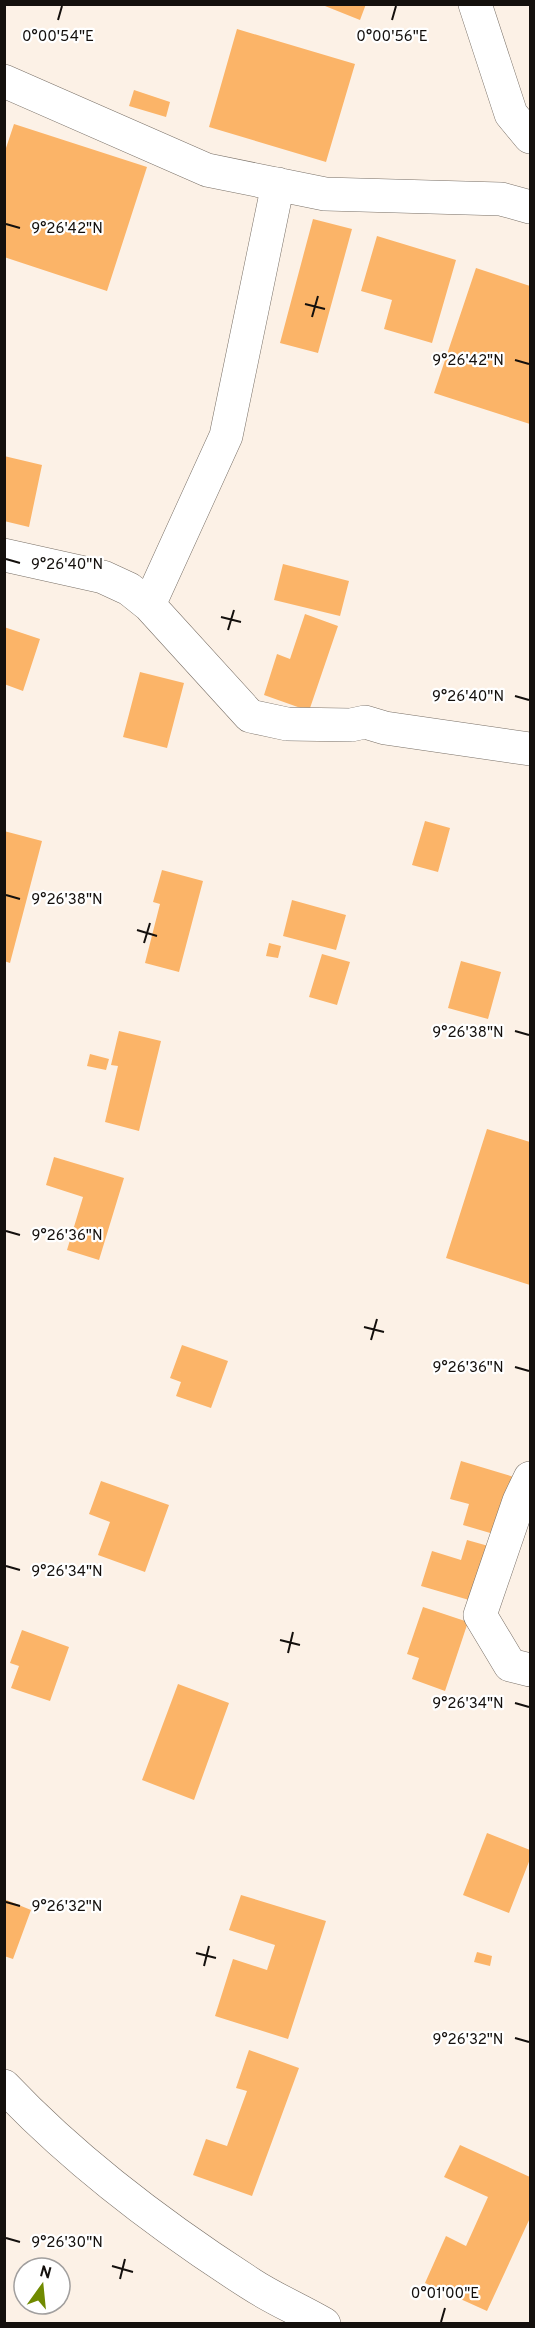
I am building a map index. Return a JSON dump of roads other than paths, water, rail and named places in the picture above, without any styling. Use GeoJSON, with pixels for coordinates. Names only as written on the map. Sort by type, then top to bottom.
{"type":"FeatureCollection","features":[{"type":"Feature","properties":{"kind":"street"},"geometry":{"type":"LineString","coordinates":[[475,4],[511,114],[531,137]]}},
{"type":"Feature","properties":{"kind":"street"},"geometry":{"type":"LineString","coordinates":[[4,81],[207,170],[325,194],[501,199],[531,207]]}},
{"type":"Feature","properties":{"kind":"street"},"geometry":{"type":"LineString","coordinates":[[149,605],[226,436],[278,184]]}},
{"type":"Feature","properties":{"kind":"street"},"geometry":{"type":"LineString","coordinates":[[6,556],[104,577],[129,589],[149,605],[250,716],[287,724],[351,725],[365,722],[385,728],[531,749]]}},
{"type":"Feature","properties":{"kind":"street"},"geometry":{"type":"LineString","coordinates":[[531,1478],[519,1501],[480,1615],[510,1665],[531,1670]]}},
{"type":"Feature","properties":{"kind":"street"},"geometry":{"type":"LineString","coordinates":[[4,2086],[28,2111],[128,2197],[252,2285],[324,2324]]}}]}
